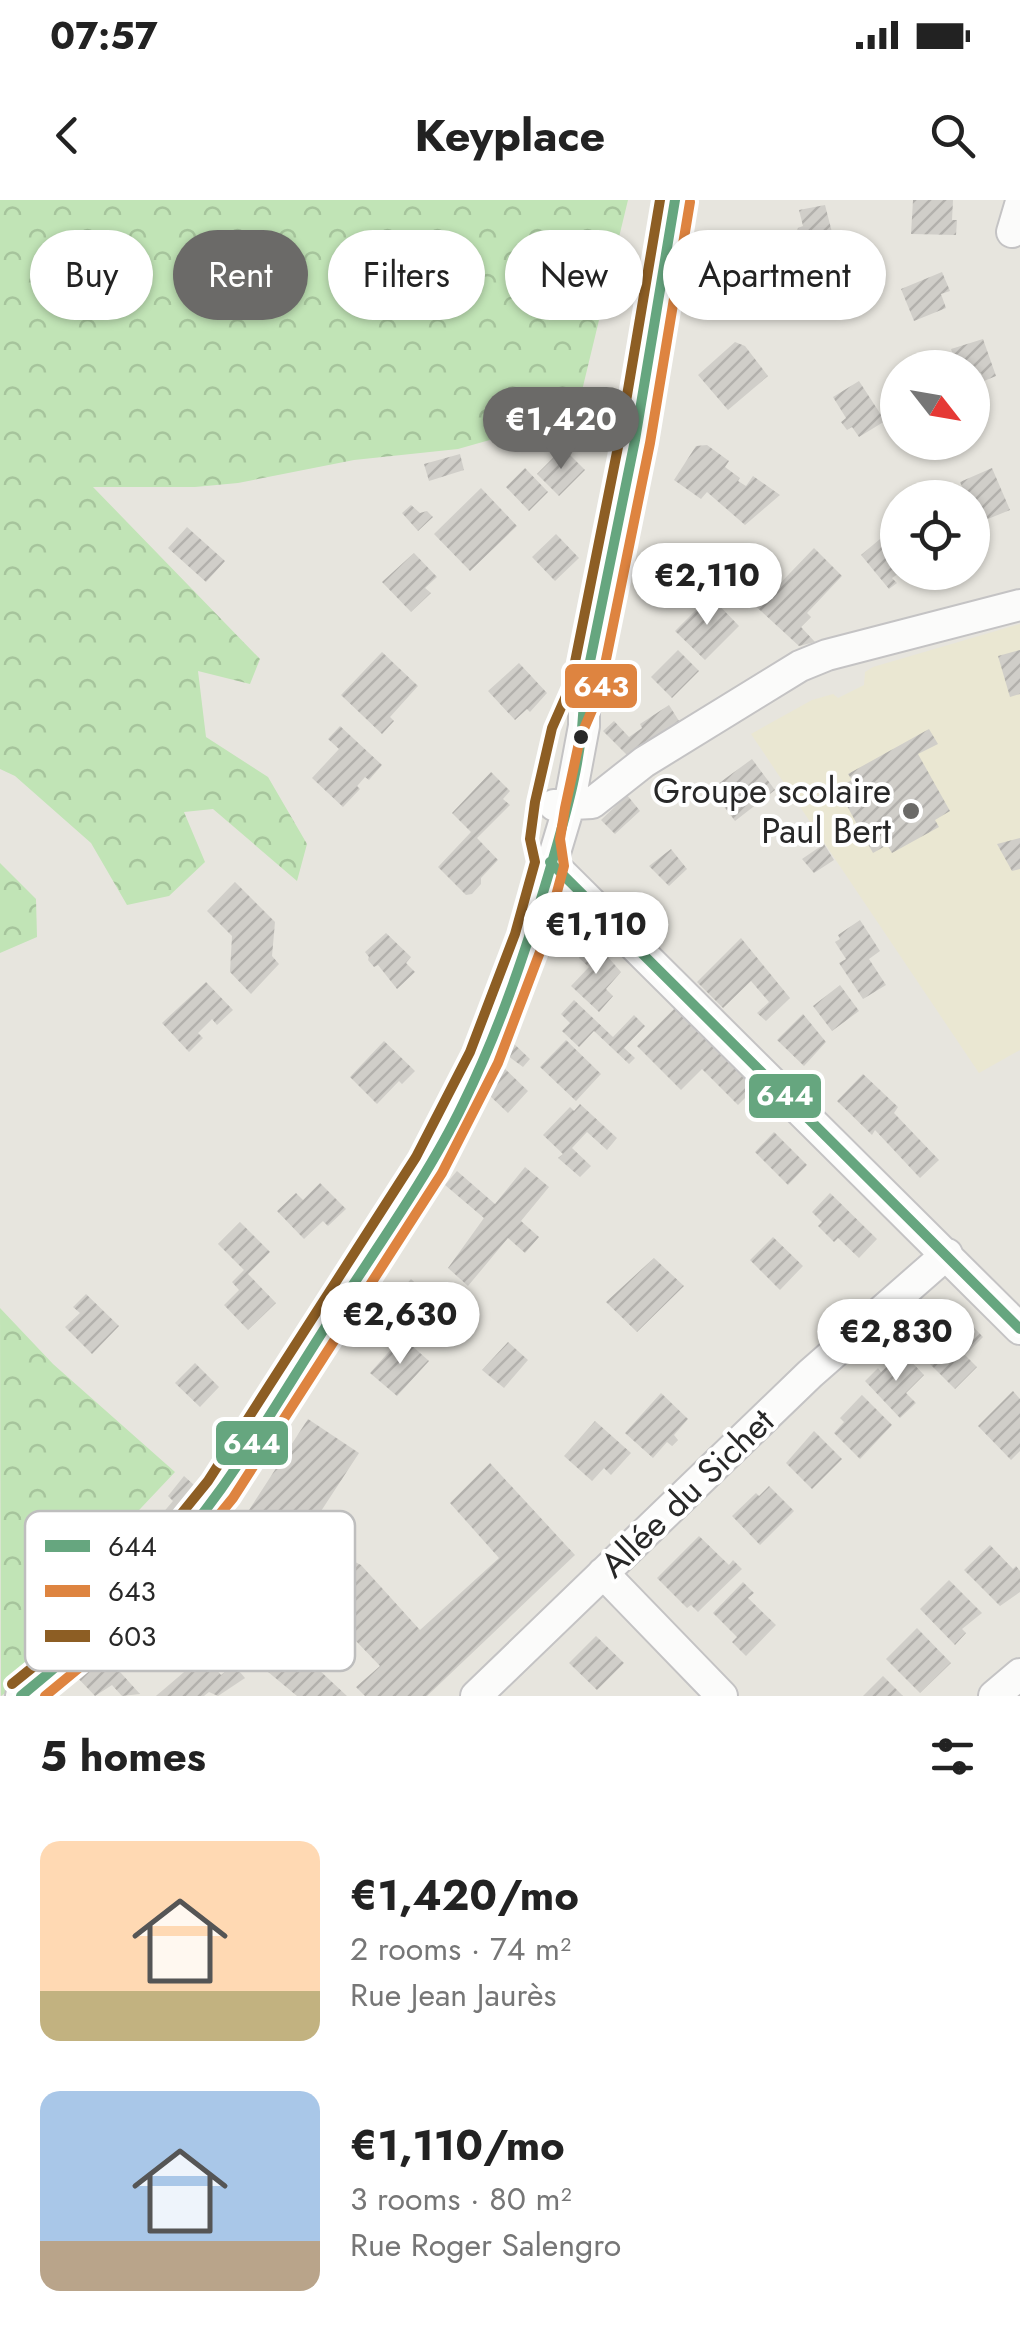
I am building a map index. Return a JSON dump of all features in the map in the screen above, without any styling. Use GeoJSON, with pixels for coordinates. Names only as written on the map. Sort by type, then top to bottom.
{"type":"FeatureCollection","features":[{"type":"Feature","properties":{"kind":"street"},"geometry":{"type":"LineString","coordinates":[[203,1511],[391,1225],[462,1108],[529,939],[550,862],[560,805],[584,726],[584,691],[636,440],[674,200]]}},
{"type":"Feature","properties":{"kind":"street"},"geometry":{"type":"LineString","coordinates":[[560,805],[592,803],[644,762],[800,666],[1020,605]]}},
{"type":"Feature","properties":{"kind":"street"},"geometry":{"type":"LineString","coordinates":[[550,862],[1020,1329]]}},
{"type":"Feature","properties":{"kind":"street","name":"Allée du Sichet"},"geometry":{"type":"LineString","coordinates":[[476,1696],[810,1374],[946,1254]]}},
{"type":"Feature","properties":{"kind":"street"},"geometry":{"type":"LineString","coordinates":[[604,1573],[722,1696]]}},
{"type":"Feature","properties":{"kind":"street"},"geometry":{"type":"LineString","coordinates":[[21,1696],[52,1671]]}},
{"type":"Feature","properties":{"kind":"street"},"geometry":{"type":"LineString","coordinates":[[994,1696],[1020,1674]]}},
{"type":"Feature","properties":{"kind":"shaded area","name":"Groupe scolaire Paul Bert"},"geometry":{"type":"Polygon","coordinates":[[[1020,624],[1020,1050],[979,1073],[751,734],[812,700],[833,694],[838,698],[864,685],[865,672],[873,667],[1020,624]]]}},
{"type":"Feature","properties":{"kind":"green space"},"geometry":{"type":"Polygon","coordinates":[[[0,200],[628,200],[621,230],[505,230],[505,320],[599,320],[579,403],[570,417],[458,449],[354,460],[238,483],[93,487],[260,659],[250,684],[198,671],[206,737],[268,777],[307,844],[297,881],[213,809],[184,812],[205,862],[169,896],[127,905],[91,843],[15,776],[0,769],[0,200]]]}},
{"type":"Feature","properties":{"kind":"green space"},"geometry":{"type":"Polygon","coordinates":[[[0,863],[36,899],[37,937],[0,953],[0,863]]]}},
{"type":"Feature","properties":{"kind":"green space"},"geometry":{"type":"Polygon","coordinates":[[[0,1308],[53,1364],[175,1472],[138,1511],[25,1511],[25,1671],[36,1671],[1,1696],[0,1308]]]}},
{"type":"Feature","properties":{"kind":"building"},"geometry":{"type":"Polygon","coordinates":[[[913,200],[953,200],[956,235],[911,234],[913,200]]]}},
{"type":"Feature","properties":{"kind":"building"},"geometry":{"type":"Polygon","coordinates":[[[825,205],[831,230],[797,230],[803,226],[799,210],[825,205]]]}},
{"type":"Feature","properties":{"kind":"building"},"geometry":{"type":"Polygon","coordinates":[[[942,272],[950,291],[941,294],[946,308],[914,321],[901,289],[942,272]]]}},
{"type":"Feature","properties":{"kind":"building"},"geometry":{"type":"Polygon","coordinates":[[[983,339],[987,350],[951,350],[983,339]]]}},
{"type":"Feature","properties":{"kind":"building"},"geometry":{"type":"Polygon","coordinates":[[[735,342],[745,346],[768,376],[728,410],[698,375],[735,342]]]}},
{"type":"Feature","properties":{"kind":"building"},"geometry":{"type":"Polygon","coordinates":[[[859,381],[880,413],[880,424],[859,437],[852,427],[847,430],[841,422],[846,418],[833,397],[859,381]]]}},
{"type":"Feature","properties":{"kind":"building"},"geometry":{"type":"Polygon","coordinates":[[[707,445],[729,461],[725,467],[740,478],[738,481],[746,486],[753,476],[780,495],[745,525],[707,492],[701,499],[674,480],[696,446],[707,445]]]}},
{"type":"Feature","properties":{"kind":"building"},"geometry":{"type":"Polygon","coordinates":[[[563,448],[585,470],[559,496],[537,474],[563,448]]]}},
{"type":"Feature","properties":{"kind":"building"},"geometry":{"type":"Polygon","coordinates":[[[460,454],[464,470],[429,481],[424,464],[460,454]]]}},
{"type":"Feature","properties":{"kind":"building"},"geometry":{"type":"Polygon","coordinates":[[[525,468],[548,492],[529,511],[506,487],[525,468]]]}},
{"type":"Feature","properties":{"kind":"building"},"geometry":{"type":"Polygon","coordinates":[[[992,468],[1010,510],[990,518],[990,480],[965,480],[992,468]]]}},
{"type":"Feature","properties":{"kind":"building"},"geometry":{"type":"Polygon","coordinates":[[[481,488],[517,526],[470,571],[434,534],[481,488]]]}},
{"type":"Feature","properties":{"kind":"building"},"geometry":{"type":"Polygon","coordinates":[[[411,505],[433,517],[418,531],[402,513],[411,505]]]}},
{"type":"Feature","properties":{"kind":"building"},"geometry":{"type":"Polygon","coordinates":[[[187,527],[225,561],[206,582],[168,548],[187,527]]]}},
{"type":"Feature","properties":{"kind":"building"},"geometry":{"type":"Polygon","coordinates":[[[556,534],[579,558],[555,581],[532,557],[556,534]]]}},
{"type":"Feature","properties":{"kind":"building"},"geometry":{"type":"Polygon","coordinates":[[[880,539],[880,578],[861,555],[880,539]]]}},
{"type":"Feature","properties":{"kind":"building"},"geometry":{"type":"Polygon","coordinates":[[[814,548],[842,576],[807,613],[811,617],[801,627],[815,642],[799,646],[723,576],[736,564],[768,596],[814,548]]]}},
{"type":"Feature","properties":{"kind":"building"},"geometry":{"type":"Polygon","coordinates":[[[414,553],[437,577],[425,588],[431,593],[411,612],[382,582],[414,553]]]}},
{"type":"Feature","properties":{"kind":"building"},"geometry":{"type":"Polygon","coordinates":[[[710,596],[739,626],[705,660],[675,631],[710,596]]]}},
{"type":"Feature","properties":{"kind":"building"},"geometry":{"type":"Polygon","coordinates":[[[678,650],[699,671],[672,698],[651,677],[678,650]]]}},
{"type":"Feature","properties":{"kind":"building"},"geometry":{"type":"Polygon","coordinates":[[[1020,650],[1020,694],[1010,697],[998,656],[1020,650]]]}},
{"type":"Feature","properties":{"kind":"building"},"geometry":{"type":"Polygon","coordinates":[[[382,652],[418,686],[390,717],[394,721],[382,734],[341,695],[382,652]]]}},
{"type":"Feature","properties":{"kind":"building"},"geometry":{"type":"Polygon","coordinates":[[[519,663],[547,693],[530,712],[527,709],[515,720],[488,691],[519,663]]]}},
{"type":"Feature","properties":{"kind":"building"},"geometry":{"type":"Polygon","coordinates":[[[669,705],[679,721],[627,755],[603,731],[614,721],[629,737],[642,728],[640,724],[669,705]]]}},
{"type":"Feature","properties":{"kind":"building"},"geometry":{"type":"Polygon","coordinates":[[[340,726],[382,765],[369,780],[365,777],[357,786],[360,789],[343,807],[312,778],[339,749],[328,739],[340,726]]]}},
{"type":"Feature","properties":{"kind":"building"},"geometry":{"type":"Polygon","coordinates":[[[929,729],[938,744],[918,754],[950,811],[935,820],[939,827],[892,853],[887,845],[873,853],[837,788],[852,780],[848,774],[929,729]]]}},
{"type":"Feature","properties":{"kind":"building"},"geometry":{"type":"Polygon","coordinates":[[[752,759],[775,790],[735,821],[711,789],[752,759]]]}},
{"type":"Feature","properties":{"kind":"building"},"geometry":{"type":"Polygon","coordinates":[[[491,772],[510,791],[503,799],[510,805],[477,838],[498,860],[472,894],[466,895],[438,867],[471,832],[452,813],[491,772]]]}},
{"type":"Feature","properties":{"kind":"building"},"geometry":{"type":"Polygon","coordinates":[[[627,795],[640,811],[615,834],[601,820],[627,795]]]}},
{"type":"Feature","properties":{"kind":"building"},"geometry":{"type":"Polygon","coordinates":[[[1020,838],[1020,869],[1012,871],[997,844],[1020,838]]]}},
{"type":"Feature","properties":{"kind":"building"},"geometry":{"type":"Polygon","coordinates":[[[824,844],[834,860],[814,873],[802,859],[824,844]]]}},
{"type":"Feature","properties":{"kind":"building"},"geometry":{"type":"Polygon","coordinates":[[[671,849],[687,869],[669,886],[649,866],[671,849]]]}},
{"type":"Feature","properties":{"kind":"building"},"geometry":{"type":"Polygon","coordinates":[[[235,882],[275,922],[272,956],[279,964],[251,994],[230,972],[232,936],[207,911],[235,882]]]}},
{"type":"Feature","properties":{"kind":"building"},"geometry":{"type":"Polygon","coordinates":[[[860,920],[880,951],[869,959],[886,985],[863,999],[839,963],[846,959],[835,942],[840,939],[838,935],[860,920]]]}},
{"type":"Feature","properties":{"kind":"building"},"geometry":{"type":"Polygon","coordinates":[[[386,933],[411,957],[406,963],[415,972],[397,989],[378,965],[374,967],[365,952],[386,933]]]}},
{"type":"Feature","properties":{"kind":"building"},"geometry":{"type":"Polygon","coordinates":[[[741,938],[790,998],[766,1021],[757,1013],[769,1002],[751,981],[723,1008],[697,982],[741,938]]]}},
{"type":"Feature","properties":{"kind":"building"},"geometry":{"type":"Polygon","coordinates":[[[594,941],[621,972],[606,989],[613,996],[599,1012],[571,986],[589,967],[579,958],[594,941]]]}},
{"type":"Feature","properties":{"kind":"building"},"geometry":{"type":"Polygon","coordinates":[[[206,982],[233,1010],[217,1025],[212,1019],[198,1033],[203,1038],[189,1052],[162,1023],[206,982]]]}},
{"type":"Feature","properties":{"kind":"building"},"geometry":{"type":"Polygon","coordinates":[[[840,985],[859,1011],[832,1031],[813,1006],[840,985]]]}},
{"type":"Feature","properties":{"kind":"building"},"geometry":{"type":"Polygon","coordinates":[[[574,1000],[613,1037],[634,1015],[645,1026],[624,1048],[635,1058],[629,1064],[594,1031],[579,1047],[562,1031],[570,1023],[561,1014],[574,1000]]]}},
{"type":"Feature","properties":{"kind":"building"},"geometry":{"type":"Polygon","coordinates":[[[676,1007],[756,1087],[738,1105],[702,1069],[681,1090],[637,1046],[676,1007]]]}},
{"type":"Feature","properties":{"kind":"building"},"geometry":{"type":"Polygon","coordinates":[[[803,1014],[826,1042],[804,1066],[777,1040],[803,1014]]]}},
{"type":"Feature","properties":{"kind":"building"},"geometry":{"type":"Polygon","coordinates":[[[510,1040],[530,1059],[523,1067],[504,1053],[510,1040]]]}},
{"type":"Feature","properties":{"kind":"building"},"geometry":{"type":"Polygon","coordinates":[[[566,1040],[601,1074],[576,1101],[540,1067],[566,1040]]]}},
{"type":"Feature","properties":{"kind":"building"},"geometry":{"type":"Polygon","coordinates":[[[384,1041],[415,1071],[377,1104],[350,1077],[384,1041]]]}},
{"type":"Feature","properties":{"kind":"building"},"geometry":{"type":"Polygon","coordinates":[[[503,1067],[528,1091],[508,1113],[490,1096],[503,1067]]]}},
{"type":"Feature","properties":{"kind":"building"},"geometry":{"type":"Polygon","coordinates":[[[863,1074],[898,1107],[894,1113],[939,1160],[920,1178],[875,1130],[872,1135],[837,1101],[863,1074]]]}},
{"type":"Feature","properties":{"kind":"building"},"geometry":{"type":"Polygon","coordinates":[[[580,1104],[617,1138],[607,1150],[587,1132],[572,1148],[591,1166],[580,1177],[558,1158],[563,1154],[543,1135],[570,1107],[574,1111],[580,1104]]]}},
{"type":"Feature","properties":{"kind":"building"},"geometry":{"type":"Polygon","coordinates":[[[774,1132],[807,1165],[788,1185],[755,1152],[774,1132]]]}},
{"type":"Feature","properties":{"kind":"building"},"geometry":{"type":"Polygon","coordinates":[[[525,1167],[549,1187],[521,1221],[539,1237],[525,1253],[508,1238],[468,1286],[448,1268],[484,1218],[445,1185],[457,1171],[495,1204],[525,1167]]]}},
{"type":"Feature","properties":{"kind":"building"},"geometry":{"type":"Polygon","coordinates":[[[320,1183],[346,1209],[328,1226],[323,1221],[304,1239],[277,1211],[296,1193],[303,1200],[320,1183]]]}},
{"type":"Feature","properties":{"kind":"building"},"geometry":{"type":"Polygon","coordinates":[[[830,1193],[877,1239],[859,1258],[818,1226],[822,1222],[812,1212],[830,1193]]]}},
{"type":"Feature","properties":{"kind":"building"},"geometry":{"type":"Polygon","coordinates":[[[240,1222],[270,1252],[248,1274],[276,1303],[248,1330],[224,1305],[239,1290],[232,1282],[244,1270],[218,1244],[240,1222]]]}},
{"type":"Feature","properties":{"kind":"building"},"geometry":{"type":"Polygon","coordinates":[[[773,1237],[803,1266],[780,1290],[750,1260],[773,1237]]]}},
{"type":"Feature","properties":{"kind":"building"},"geometry":{"type":"Polygon","coordinates":[[[654,1258],[684,1286],[637,1332],[606,1302],[654,1258]]]}},
{"type":"Feature","properties":{"kind":"building"},"geometry":{"type":"Polygon","coordinates":[[[411,1279],[429,1296],[406,1321],[388,1305],[411,1279]]]}},
{"type":"Feature","properties":{"kind":"building"},"geometry":{"type":"Polygon","coordinates":[[[86,1294],[119,1326],[92,1354],[65,1327],[80,1313],[73,1307],[86,1294]]]}},
{"type":"Feature","properties":{"kind":"building"},"geometry":{"type":"Polygon","coordinates":[[[955,1308],[983,1337],[965,1355],[977,1367],[955,1389],[919,1353],[929,1343],[924,1338],[955,1308]]]}},
{"type":"Feature","properties":{"kind":"building"},"geometry":{"type":"Polygon","coordinates":[[[402,1337],[429,1361],[397,1396],[370,1373],[402,1337]]]}},
{"type":"Feature","properties":{"kind":"building"},"geometry":{"type":"Polygon","coordinates":[[[508,1342],[528,1360],[504,1388],[482,1370],[508,1342]]]}},
{"type":"Feature","properties":{"kind":"building"},"geometry":{"type":"Polygon","coordinates":[[[902,1352],[924,1375],[906,1393],[916,1403],[900,1418],[865,1381],[902,1352]]]}},
{"type":"Feature","properties":{"kind":"building"},"geometry":{"type":"Polygon","coordinates":[[[195,1363],[219,1387],[200,1407],[175,1383],[195,1363]]]}},
{"type":"Feature","properties":{"kind":"building"},"geometry":{"type":"Polygon","coordinates":[[[1013,1391],[1020,1399],[1020,1451],[1011,1460],[978,1426],[1013,1391]]]}},
{"type":"Feature","properties":{"kind":"building"},"geometry":{"type":"Polygon","coordinates":[[[661,1393],[688,1419],[674,1435],[678,1440],[672,1446],[667,1442],[653,1458],[625,1433],[661,1393]]]}},
{"type":"Feature","properties":{"kind":"building"},"geometry":{"type":"Polygon","coordinates":[[[862,1395],[892,1425],[860,1459],[834,1433],[844,1422],[840,1418],[862,1395]]]}},
{"type":"Feature","properties":{"kind":"building"},"geometry":{"type":"Polygon","coordinates":[[[308,1419],[359,1453],[321,1511],[248,1511],[308,1419]]]}},
{"type":"Feature","properties":{"kind":"building"},"geometry":{"type":"Polygon","coordinates":[[[595,1421],[631,1453],[611,1475],[604,1468],[592,1481],[564,1456],[595,1421]]]}},
{"type":"Feature","properties":{"kind":"building"},"geometry":{"type":"Polygon","coordinates":[[[814,1431],[842,1459],[812,1489],[786,1463],[814,1431]]]}},
{"type":"Feature","properties":{"kind":"building"},"geometry":{"type":"Polygon","coordinates":[[[490,1463],[575,1555],[427,1696],[365,1696],[356,1687],[380,1666],[355,1640],[355,1562],[420,1630],[499,1558],[450,1503],[490,1463]]]}},
{"type":"Feature","properties":{"kind":"building"},"geometry":{"type":"Polygon","coordinates":[[[184,1476],[204,1494],[190,1511],[164,1511],[173,1501],[168,1496],[184,1476]]]}},
{"type":"Feature","properties":{"kind":"building"},"geometry":{"type":"Polygon","coordinates":[[[769,1486],[794,1511],[760,1545],[732,1516],[769,1486]]]}},
{"type":"Feature","properties":{"kind":"building"},"geometry":{"type":"Polygon","coordinates":[[[699,1536],[729,1565],[733,1560],[742,1569],[698,1612],[691,1605],[687,1608],[657,1578],[699,1536]]]}},
{"type":"Feature","properties":{"kind":"building"},"geometry":{"type":"Polygon","coordinates":[[[990,1545],[1013,1569],[1016,1566],[1020,1571],[1020,1592],[1000,1606],[964,1570],[990,1545]]]}},
{"type":"Feature","properties":{"kind":"building"},"geometry":{"type":"Polygon","coordinates":[[[949,1580],[982,1613],[962,1629],[966,1633],[955,1645],[920,1609],[949,1580]]]}},
{"type":"Feature","properties":{"kind":"building"},"geometry":{"type":"Polygon","coordinates":[[[743,1582],[754,1593],[748,1598],[776,1625],[746,1656],[732,1642],[737,1637],[713,1613],[743,1582]]]}},
{"type":"Feature","properties":{"kind":"building"},"geometry":{"type":"Polygon","coordinates":[[[917,1628],[951,1663],[920,1693],[886,1659],[917,1628]]]}},
{"type":"Feature","properties":{"kind":"building"},"geometry":{"type":"Polygon","coordinates":[[[596,1636],[624,1663],[597,1690],[569,1663],[596,1636]]]}},
{"type":"Feature","properties":{"kind":"building"},"geometry":{"type":"Polygon","coordinates":[[[79,1671],[119,1671],[140,1694],[122,1696],[112,1685],[95,1696],[75,1675],[79,1671]]]}},
{"type":"Feature","properties":{"kind":"building"},"geometry":{"type":"Polygon","coordinates":[[[185,1671],[218,1671],[221,1675],[239,1671],[245,1678],[218,1696],[209,1692],[204,1696],[156,1696],[185,1671]]]}},
{"type":"Feature","properties":{"kind":"building"},"geometry":{"type":"Polygon","coordinates":[[[267,1671],[320,1671],[347,1696],[297,1696],[267,1671]]]}},
{"type":"Feature","properties":{"kind":"building"},"geometry":{"type":"Polygon","coordinates":[[[883,1676],[903,1696],[863,1696],[883,1676]]]}},
{"type":"Feature","properties":{"kind":"transit line","name":"603"},"geometry":{"type":"LineString","coordinates":[[184,1511],[208,1481],[416,1157],[470,1052],[515,934],[535,862],[530,839],[535,802],[552,728],[570,687],[620,437],[660,200]]}},
{"type":"Feature","properties":{"kind":"transit line","name":"644"},"geometry":{"type":"LineString","coordinates":[[204,1511],[250,1447],[418,1185],[449,1131],[500,1020],[530,934],[573,785],[584,691],[635,440],[675,200]]}},
{"type":"Feature","properties":{"kind":"transit line","name":"643"},"geometry":{"type":"LineString","coordinates":[[222,1511],[442,1173],[498,1063],[543,944],[564,866],[560,839],[565,808],[580,738],[599,694],[650,443],[690,202]]}},
{"type":"Feature","properties":{"kind":"transit line","name":"644"},"geometry":{"type":"LineString","coordinates":[[550,862],[1020,1329]]}},
{"type":"Feature","properties":{"kind":"transit line","name":"603"},"geometry":{"type":"LineString","coordinates":[[12,1684],[28,1671]]}},
{"type":"Feature","properties":{"kind":"transit line","name":"644"},"geometry":{"type":"LineString","coordinates":[[21,1696],[50,1671]]}},
{"type":"Feature","properties":{"kind":"transit line","name":"643"},"geometry":{"type":"LineString","coordinates":[[45,1696],[75,1671]]}},
{"type":"Feature","properties":{"kind":"place","name":"Groupe scolaire Paul Bert"},"geometry":{"type":"Point","coordinates":[911,811]}}]}
